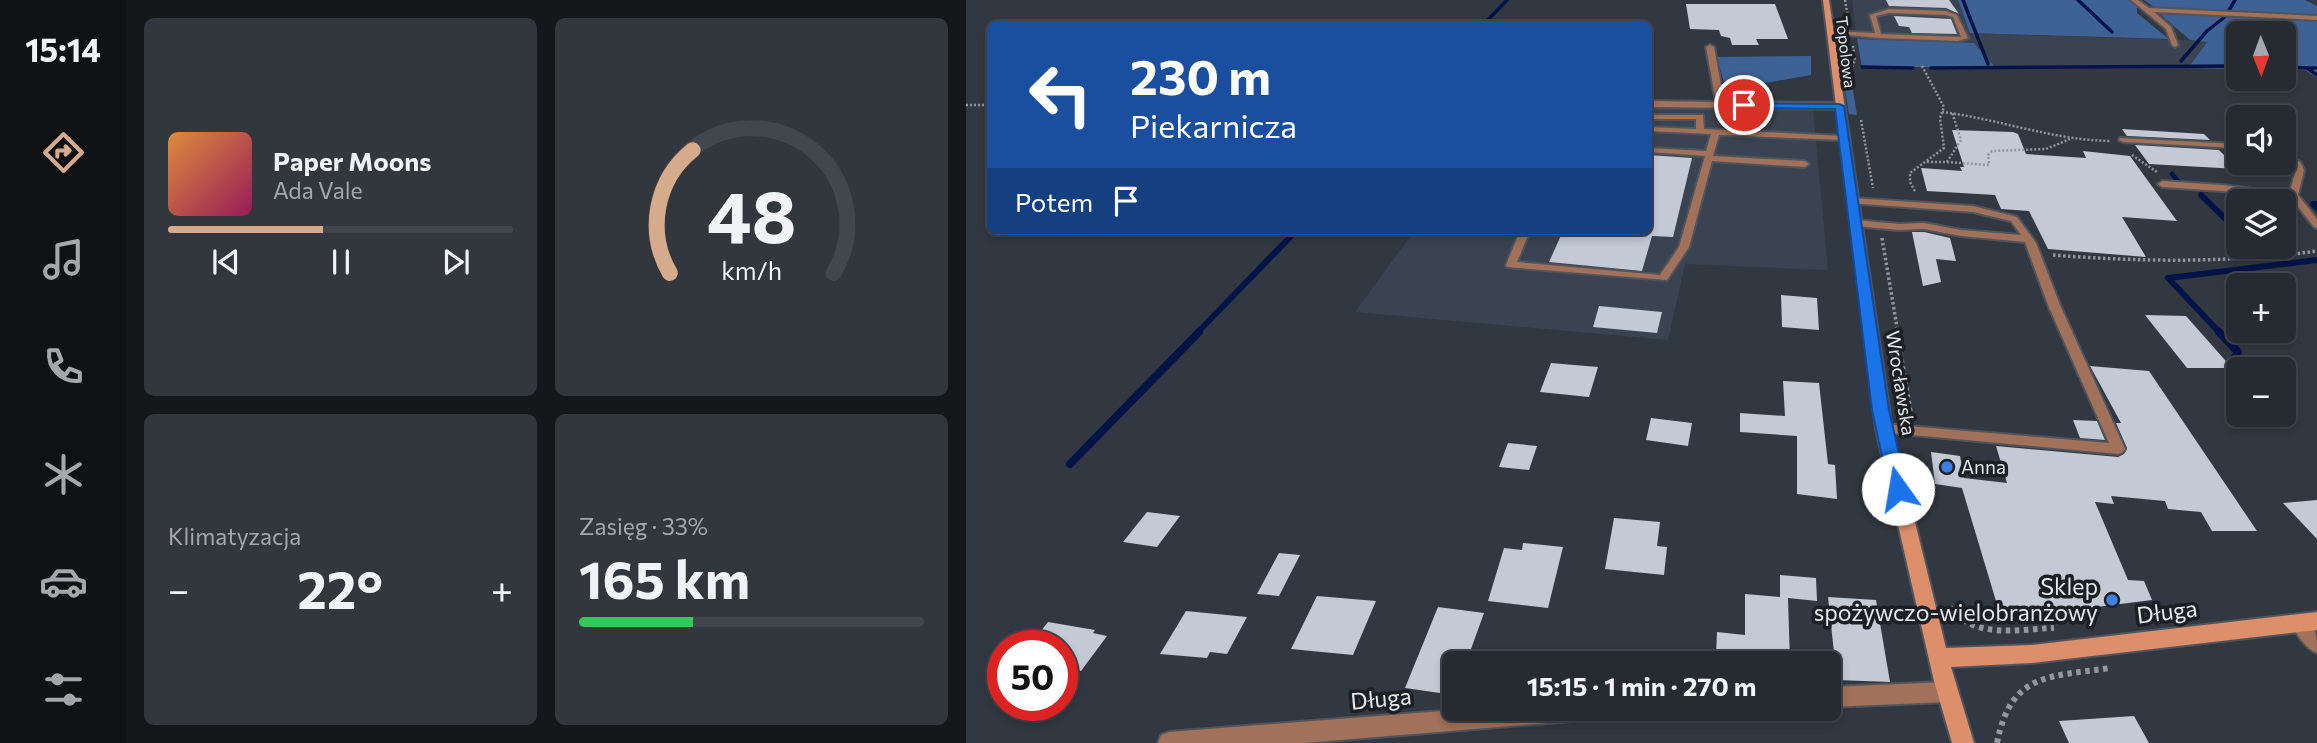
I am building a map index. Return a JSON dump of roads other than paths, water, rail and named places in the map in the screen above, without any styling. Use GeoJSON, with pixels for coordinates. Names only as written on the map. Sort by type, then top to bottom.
{"type":"FeatureCollection","features":[{"type":"Feature","properties":{"kind":"main road","name":"Topolowa"},"geometry":{"type":"LineString","coordinates":[[1826,0],[1839,106]]}},
{"type":"Feature","properties":{"kind":"main road","name":"Wrocławska"},"geometry":{"type":"LineString","coordinates":[[1839,106],[1884,429],[1947,692],[1962,743]]}},
{"type":"Feature","properties":{"kind":"main road","name":"Długa"},"geometry":{"type":"LineString","coordinates":[[1939,658],[2032,654],[2308,622]]}},
{"type":"Feature","properties":{"kind":"street"},"geometry":{"type":"LineString","coordinates":[[1710,47],[1720,104]]}},
{"type":"Feature","properties":{"kind":"street"},"geometry":{"type":"LineString","coordinates":[[1652,104],[1839,106]]}},
{"type":"Feature","properties":{"kind":"street"},"geometry":{"type":"LineString","coordinates":[[1841,697],[1947,692]]}},
{"type":"Feature","properties":{"kind":"street","name":"Długa"},"geometry":{"type":"LineString","coordinates":[[1168,743],[1446,721]]}},
{"type":"Feature","properties":{"kind":"lane"},"geometry":{"type":"LineString","coordinates":[[2134,0],[2169,28],[2175,45]]}},
{"type":"Feature","properties":{"kind":"lane"},"geometry":{"type":"LineString","coordinates":[[2148,10],[2317,18]]}},
{"type":"Feature","properties":{"kind":"lane"},"geometry":{"type":"LineString","coordinates":[[1830,33],[1851,35],[1879,36],[1965,38],[1955,16],[1946,13],[1902,11],[1872,15],[1879,36]]}},
{"type":"Feature","properties":{"kind":"lane"},"geometry":{"type":"LineString","coordinates":[[1652,117],[1700,117],[1700,130]]}},
{"type":"Feature","properties":{"kind":"lane"},"geometry":{"type":"LineString","coordinates":[[1652,129],[1843,138]]}},
{"type":"Feature","properties":{"kind":"lane"},"geometry":{"type":"LineString","coordinates":[[1523,235],[1511,265],[1663,278],[1684,247],[1716,131]]}},
{"type":"Feature","properties":{"kind":"lane"},"geometry":{"type":"LineString","coordinates":[[2123,140],[2226,145]]}},
{"type":"Feature","properties":{"kind":"lane"},"geometry":{"type":"LineString","coordinates":[[1652,150],[1805,164]]}},
{"type":"Feature","properties":{"kind":"lane"},"geometry":{"type":"LineString","coordinates":[[2293,189],[2301,170],[2296,163]]}},
{"type":"Feature","properties":{"kind":"lane"},"geometry":{"type":"LineString","coordinates":[[2162,184],[2226,191]]}},
{"type":"Feature","properties":{"kind":"lane"},"geometry":{"type":"LineString","coordinates":[[2296,200],[2317,225]]}},
{"type":"Feature","properties":{"kind":"lane"},"geometry":{"type":"LineString","coordinates":[[1852,201],[1973,209],[2008,216],[2017,223],[2029,239],[2054,305],[2118,449],[1884,429]]}},
{"type":"Feature","properties":{"kind":"lane"},"geometry":{"type":"LineString","coordinates":[[1855,223],[1924,226],[1961,233],[2029,239]]}},
{"type":"Feature","properties":{"kind":"lane"},"geometry":{"type":"LineString","coordinates":[[2308,622],[2317,645]]}},
{"type":"Feature","properties":{"kind":"waterway"},"geometry":{"type":"LineString","coordinates":[[1487,21],[1507,0]]}},
{"type":"Feature","properties":{"kind":"waterway"},"geometry":{"type":"LineString","coordinates":[[1963,0],[1988,64]]}},
{"type":"Feature","properties":{"kind":"waterway"},"geometry":{"type":"LineString","coordinates":[[2078,0],[2112,32]]}},
{"type":"Feature","properties":{"kind":"waterway"},"geometry":{"type":"LineString","coordinates":[[2228,12],[2235,0]]}},
{"type":"Feature","properties":{"kind":"waterway"},"geometry":{"type":"LineString","coordinates":[[2181,61],[2207,31],[2226,16]]}},
{"type":"Feature","properties":{"kind":"waterway"},"geometry":{"type":"LineString","coordinates":[[1931,68],[2226,66]]}},
{"type":"Feature","properties":{"kind":"waterway"},"geometry":{"type":"LineString","coordinates":[[1862,67],[1913,68]]}},
{"type":"Feature","properties":{"kind":"waterway"},"geometry":{"type":"LineString","coordinates":[[2296,68],[2307,68]]}},
{"type":"Feature","properties":{"kind":"waterway"},"geometry":{"type":"LineString","coordinates":[[2307,68],[2317,68]]}},
{"type":"Feature","properties":{"kind":"waterway"},"geometry":{"type":"LineString","coordinates":[[2307,68],[2317,75]]}},
{"type":"Feature","properties":{"kind":"waterway"},"geometry":{"type":"LineString","coordinates":[[2172,174],[2178,181]]}},
{"type":"Feature","properties":{"kind":"waterway"},"geometry":{"type":"LineString","coordinates":[[2201,195],[2226,219]]}},
{"type":"Feature","properties":{"kind":"waterway"},"geometry":{"type":"LineString","coordinates":[[2317,204],[2313,204],[2317,208]]}},
{"type":"Feature","properties":{"kind":"waterway"},"geometry":{"type":"LineString","coordinates":[[1197,333],[1292,235]]}},
{"type":"Feature","properties":{"kind":"waterway"},"geometry":{"type":"LineString","coordinates":[[2220,333],[2168,278],[2317,260]]}},
{"type":"Feature","properties":{"kind":"waterway"},"geometry":{"type":"LineString","coordinates":[[1070,464],[1199,332]]}},
{"type":"Feature","properties":{"kind":"waterway"},"geometry":{"type":"LineString","coordinates":[[2219,332],[2238,352],[2235,357]]}},
{"type":"Feature","properties":{"kind":"place","name":"Anna"},"geometry":{"type":"Point","coordinates":[1947,467]}},
{"type":"Feature","properties":{"kind":"place","name":"Sklep spożywczo-wielobranżowy"},"geometry":{"type":"Point","coordinates":[2112,600]}}]}
